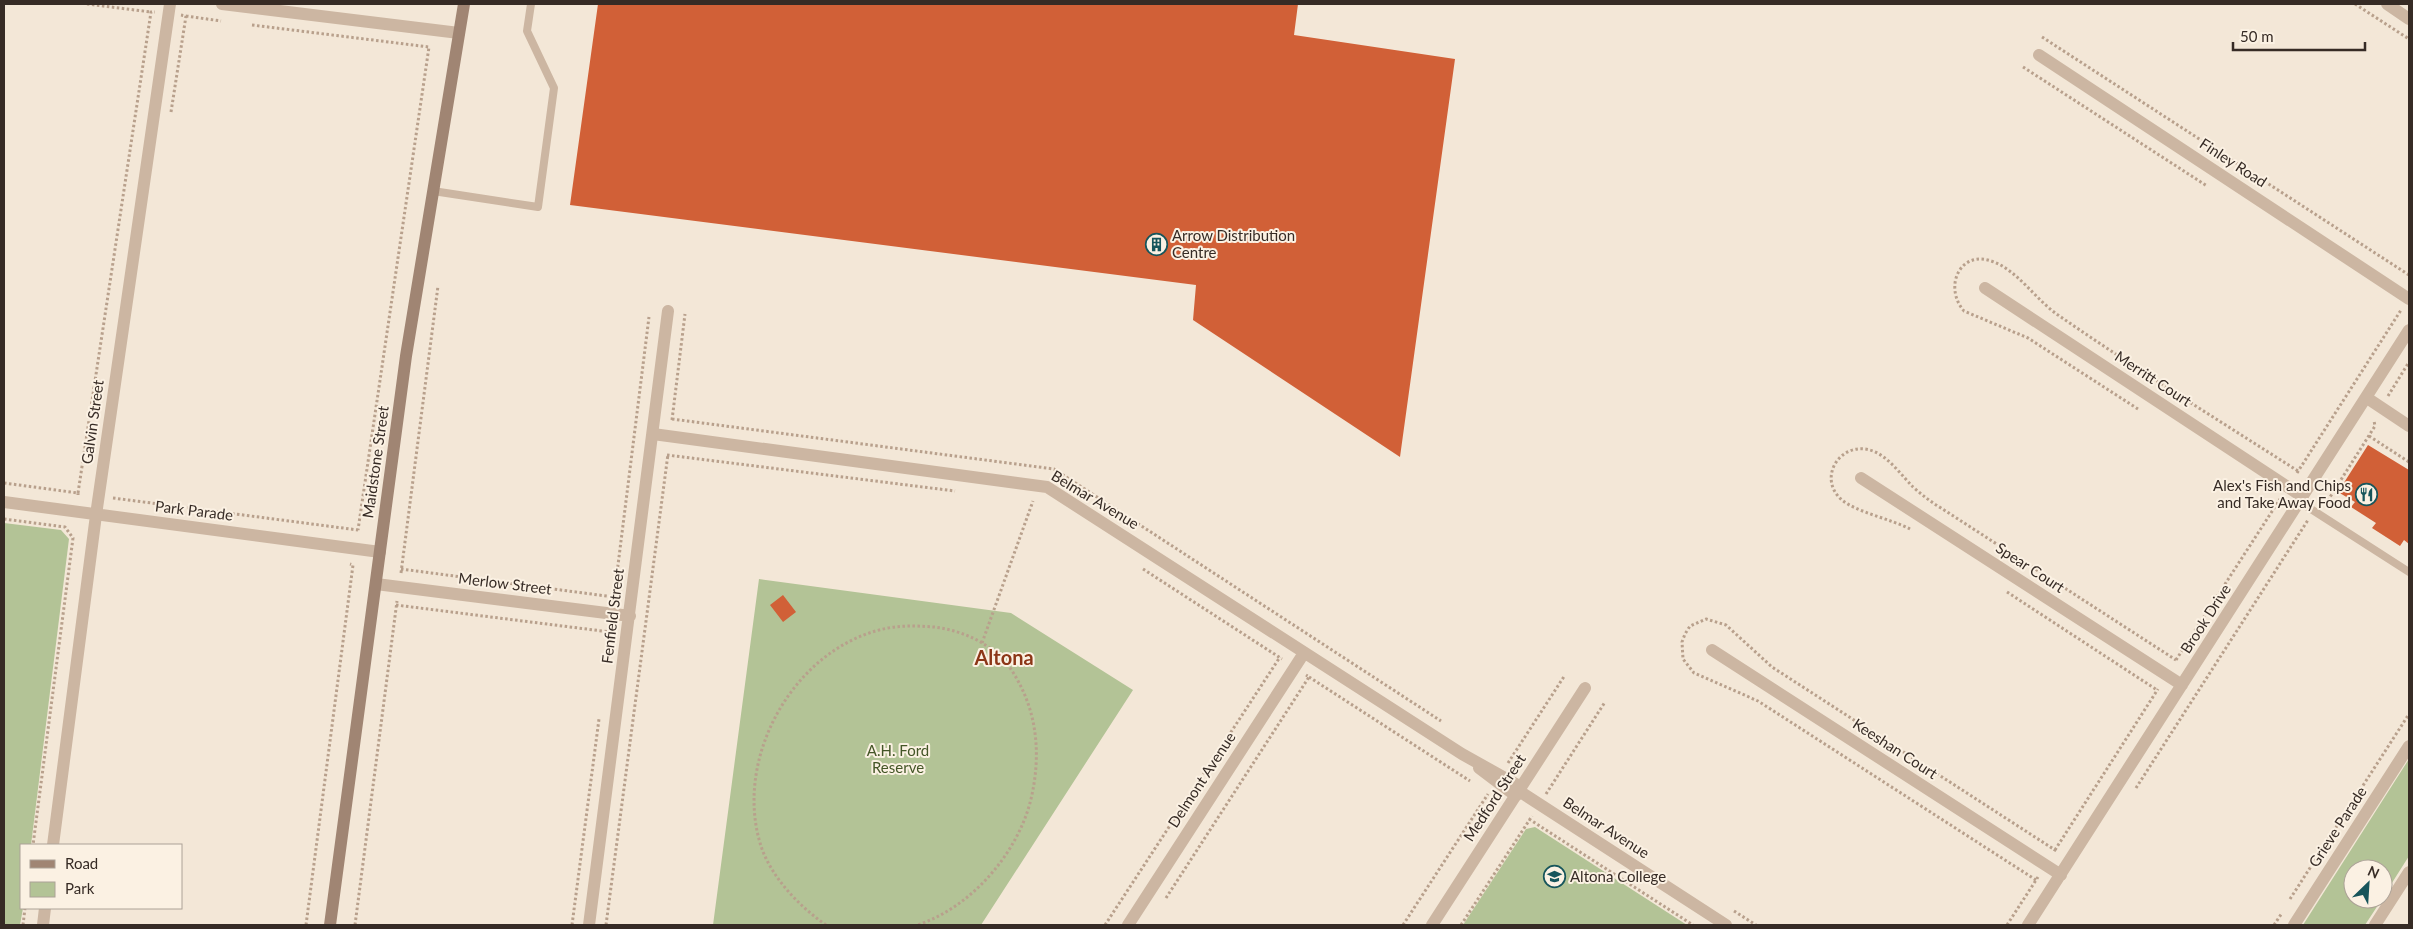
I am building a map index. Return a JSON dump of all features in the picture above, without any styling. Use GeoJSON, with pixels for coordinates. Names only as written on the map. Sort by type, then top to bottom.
{"type":"FeatureCollection","features":[{"type":"Feature","properties":{"kind":"main road","name":"Maidstone Street"},"geometry":{"type":"LineString","coordinates":[[330,925],[406,356],[464,4]]}},
{"type":"Feature","properties":{"kind":"street","name":"Galvin Street"},"geometry":{"type":"LineString","coordinates":[[53,844],[96,514],[170,4]]}},
{"type":"Feature","properties":{"kind":"street"},"geometry":{"type":"LineString","coordinates":[[222,4],[459,33]]}},
{"type":"Feature","properties":{"kind":"street"},"geometry":{"type":"LineString","coordinates":[[2387,4],[2409,19]]}},
{"type":"Feature","properties":{"kind":"street","name":"Finley Road"},"geometry":{"type":"LineString","coordinates":[[2039,55],[2409,299]]}},
{"type":"Feature","properties":{"kind":"street","name":"Merritt Court"},"geometry":{"type":"LineString","coordinates":[[1985,288],[2288,487],[2301,500]]}},
{"type":"Feature","properties":{"kind":"street","name":"Fenfield Street"},"geometry":{"type":"LineString","coordinates":[[589,925],[668,311]]}},
{"type":"Feature","properties":{"kind":"street","name":"Brook Drive"},"geometry":{"type":"LineString","coordinates":[[2028,925],[2409,330]]}},
{"type":"Feature","properties":{"kind":"street"},"geometry":{"type":"LineString","coordinates":[[2367,398],[2409,426]]}},
{"type":"Feature","properties":{"kind":"street","name":"Belmar Avenue"},"geometry":{"type":"LineString","coordinates":[[653,434],[1047,486],[1462,754],[1495,783],[1519,792],[1726,925]]}},
{"type":"Feature","properties":{"kind":"street","name":"Spear Court"},"geometry":{"type":"LineString","coordinates":[[1861,478],[2182,686]]}},
{"type":"Feature","properties":{"kind":"street","name":"Park Parade"},"geometry":{"type":"LineString","coordinates":[[4,502],[380,552]]}},
{"type":"Feature","properties":{"kind":"street","name":"Merlow Street"},"geometry":{"type":"LineString","coordinates":[[376,584],[630,616]]}},
{"type":"Feature","properties":{"kind":"street","name":"Keeshan Court"},"geometry":{"type":"LineString","coordinates":[[1712,650],[2061,875]]}},
{"type":"Feature","properties":{"kind":"street","name":"Delmont Avenue"},"geometry":{"type":"LineString","coordinates":[[1128,925],[1304,653]]}},
{"type":"Feature","properties":{"kind":"street","name":"Medford Street"},"geometry":{"type":"LineString","coordinates":[[1432,925],[1585,688]]}},
{"type":"Feature","properties":{"kind":"street","name":"Grieve Parade"},"geometry":{"type":"LineString","coordinates":[[2294,925],[2409,746]]}},
{"type":"Feature","properties":{"kind":"street"},"geometry":{"type":"LineString","coordinates":[[2375,925],[2409,872]]}},
{"type":"Feature","properties":{"kind":"street"},"geometry":{"type":"LineString","coordinates":[[43,925],[45,909]]}},
{"type":"Feature","properties":{"kind":"lane"},"geometry":{"type":"LineString","coordinates":[[433,191],[538,207],[554,88],[528,31],[531,4]]}},
{"type":"Feature","properties":{"kind":"lane"},"geometry":{"type":"LineString","coordinates":[[2301,500],[2316,513],[2409,572]]}},
{"type":"Feature","properties":{"kind":"path"},"geometry":{"type":"LineString","coordinates":[[87,4],[151,12]]}},
{"type":"Feature","properties":{"kind":"path"},"geometry":{"type":"LineString","coordinates":[[2355,4],[2409,39]]}},
{"type":"Feature","properties":{"kind":"path"},"geometry":{"type":"LineString","coordinates":[[186,16],[225,21]]}},
{"type":"Feature","properties":{"kind":"path"},"geometry":{"type":"LineString","coordinates":[[244,24],[429,47],[358,530]]}},
{"type":"Feature","properties":{"kind":"path"},"geometry":{"type":"LineString","coordinates":[[2042,36],[2409,275]]}},
{"type":"Feature","properties":{"kind":"path"},"geometry":{"type":"LineString","coordinates":[[355,925],[438,286]]}},
{"type":"Feature","properties":{"kind":"path"},"geometry":{"type":"LineString","coordinates":[[2055,850],[2409,299]]}},
{"type":"Feature","properties":{"kind":"path"},"geometry":{"type":"LineString","coordinates":[[614,597],[649,317]]}},
{"type":"Feature","properties":{"kind":"path"},"geometry":{"type":"LineString","coordinates":[[2133,792],[2310,516],[2322,510],[2375,426],[2374,418],[2409,362]]}},
{"type":"Feature","properties":{"kind":"path"},"geometry":{"type":"LineString","coordinates":[[2369,436],[2409,462]]}},
{"type":"Feature","properties":{"kind":"path"},"geometry":{"type":"LineString","coordinates":[[668,455],[964,493]]}},
{"type":"Feature","properties":{"kind":"path"},"geometry":{"type":"LineString","coordinates":[[1023,500],[1041,502]]}},
{"type":"Feature","properties":{"kind":"path"},"geometry":{"type":"LineString","coordinates":[[982,643],[1032,502]]}},
{"type":"Feature","properties":{"kind":"path"},"geometry":{"type":"LineString","coordinates":[[4,519],[65,527],[73,538],[33,844]]}},
{"type":"Feature","properties":{"kind":"path"},"geometry":{"type":"LineString","coordinates":[[306,925],[353,565],[343,564]]}},
{"type":"Feature","properties":{"kind":"path"},"geometry":{"type":"LineString","coordinates":[[1105,925],[1280,658],[1140,567]]}},
{"type":"Feature","properties":{"kind":"path"},"geometry":{"type":"LineString","coordinates":[[826,925],[802,905],[785,887],[772,869],[763,850],[755,815],[755,777],[760,755],[782,706],[792,690],[817,664],[842,646],[870,633],[887,628],[916,625],[957,631],[982,643],[1007,664],[1026,695],[1033,715],[1037,752],[1031,796],[1019,832],[1002,859],[978,887],[948,911],[917,925]]}},
{"type":"Feature","properties":{"kind":"path"},"geometry":{"type":"LineString","coordinates":[[609,642],[610,632]]}},
{"type":"Feature","properties":{"kind":"path"},"geometry":{"type":"LineString","coordinates":[[1403,925],[1565,676]]}},
{"type":"Feature","properties":{"kind":"path"},"geometry":{"type":"LineString","coordinates":[[1309,677],[1472,783]]}},
{"type":"Feature","properties":{"kind":"path"},"geometry":{"type":"LineString","coordinates":[[572,925],[600,710]]}},
{"type":"Feature","properties":{"kind":"path"},"geometry":{"type":"LineString","coordinates":[[2290,901],[2409,714]]}},
{"type":"Feature","properties":{"kind":"path"},"geometry":{"type":"LineString","coordinates":[[1480,788],[1495,783]]}},
{"type":"Feature","properties":{"kind":"path"},"geometry":{"type":"LineString","coordinates":[[1529,819],[1693,925]]}},
{"type":"Feature","properties":{"kind":"path"},"geometry":{"type":"LineString","coordinates":[[2007,925],[2036,880]]}},
{"type":"Feature","properties":{"kind":"path"},"geometry":{"type":"LineString","coordinates":[[23,925],[25,909]]}},
{"type":"Feature","properties":{"kind":"path"},"geometry":{"type":"LineString","coordinates":[[2274,925],[2284,909]]}},
{"type":"Feature","properties":{"kind":"green space"},"geometry":{"type":"Polygon","coordinates":[[[4,523],[61,530],[69,539],[31,844],[20,844],[20,909],[23,909],[20,925],[4,925],[4,523]]]}},
{"type":"Feature","properties":{"kind":"green space","name":"A.H. Ford Reserve"},"geometry":{"type":"Polygon","coordinates":[[[759,579],[1011,613],[1133,690],[981,925],[713,925],[759,579]]]}},
{"type":"Feature","properties":{"kind":"green space"},"geometry":{"type":"Polygon","coordinates":[[[2409,759],[2409,856],[2393,881],[2393,859],[2345,859],[2409,759]]]}},
{"type":"Feature","properties":{"kind":"green space","name":"Altona College"},"geometry":{"type":"Polygon","coordinates":[[[1535,827],[1687,925],[1463,925],[1526,829],[1535,827]]]}},
{"type":"Feature","properties":{"kind":"green space"},"geometry":{"type":"Polygon","coordinates":[[[2343,862],[2343,909],[2375,909],[2365,925],[2303,925],[2343,862]]]}},
{"type":"Feature","properties":{"kind":"building","name":"Arrow Distribution Centre"},"geometry":{"type":"Polygon","coordinates":[[[598,4],[1298,4],[1294,35],[1455,59],[1400,457],[1193,320],[1196,285],[570,205],[598,4]]]}},
{"type":"Feature","properties":{"kind":"building"},"geometry":{"type":"Polygon","coordinates":[[[2368,445],[2409,470],[2409,544],[2404,540],[2400,546],[2372,528],[2376,523],[2351,507],[2355,502],[2338,492],[2368,445]]]}},
{"type":"Feature","properties":{"kind":"building"},"geometry":{"type":"Polygon","coordinates":[[[783,595],[796,612],[783,622],[770,605],[783,595]]]}},
{"type":"Feature","properties":{"kind":"place","name":"Arrow Distribution Centre"},"geometry":{"type":"Point","coordinates":[1156,245]}},
{"type":"Feature","properties":{"kind":"place","name":"Alex's Fish and Chips and Take Away Food"},"geometry":{"type":"Point","coordinates":[2367,495]}},
{"type":"Feature","properties":{"kind":"place","name":"Altona College"},"geometry":{"type":"Point","coordinates":[1554,877]}},
{"type":"Feature","properties":{"kind":"district","name":"Altona"},"geometry":{"type":"Point","coordinates":[1004,658]}}]}
